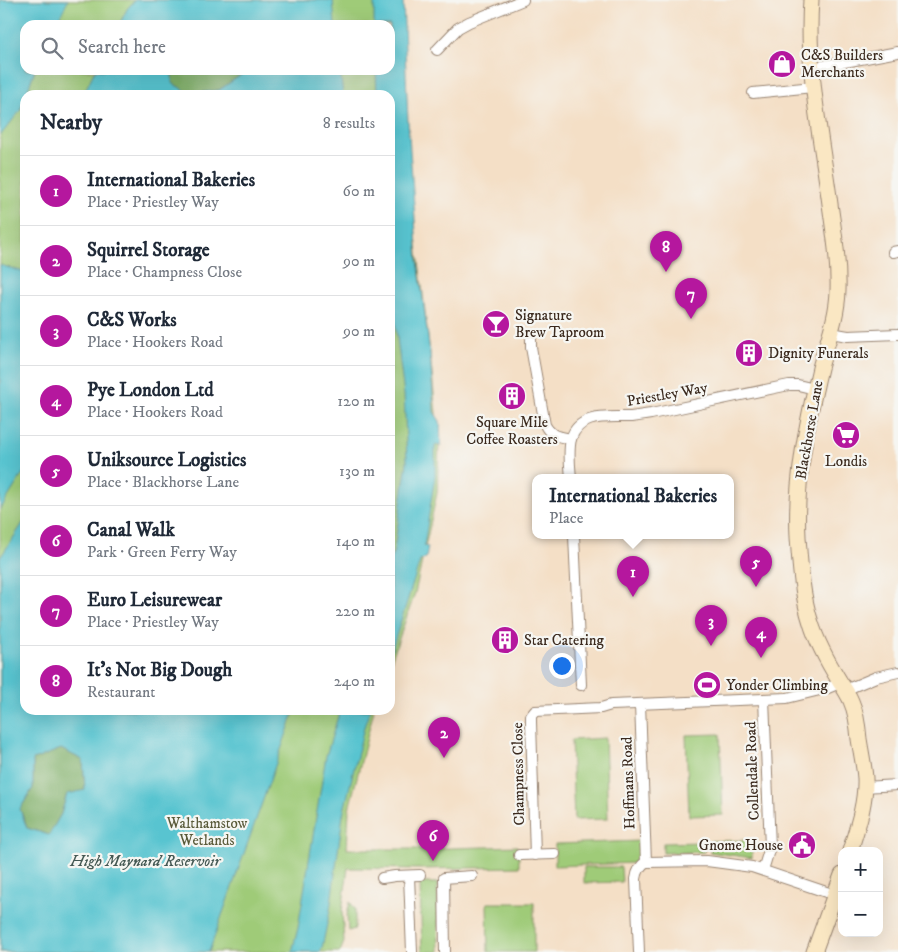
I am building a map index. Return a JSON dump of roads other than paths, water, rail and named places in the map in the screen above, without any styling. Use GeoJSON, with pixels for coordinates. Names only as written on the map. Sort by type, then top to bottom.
{"type":"FeatureCollection","features":[{"type":"Feature","properties":{"kind":"main road","name":"Blackhorse Lane"},"geometry":{"type":"LineString","coordinates":[[811,0],[813,87],[835,236],[838,300],[836,315],[815,389],[807,428],[800,476],[798,536],[804,588],[811,625],[852,704],[859,734],[864,787],[862,807],[851,847]]}},
{"type":"Feature","properties":{"kind":"main road"},"geometry":{"type":"LineString","coordinates":[[814,952],[838,886]]}},
{"type":"Feature","properties":{"kind":"street"},"geometry":{"type":"LineString","coordinates":[[437,50],[458,28],[523,0]]}},
{"type":"Feature","properties":{"kind":"street"},"geometry":{"type":"LineString","coordinates":[[812,68],[898,52]]}},
{"type":"Feature","properties":{"kind":"street"},"geometry":{"type":"LineString","coordinates":[[753,93],[813,87]]}},
{"type":"Feature","properties":{"kind":"street"},"geometry":{"type":"LineString","coordinates":[[831,333],[848,336],[898,334]]}},
{"type":"Feature","properties":{"kind":"street"},"geometry":{"type":"LineString","coordinates":[[531,339],[545,424],[548,432],[571,439],[571,474]]}},
{"type":"Feature","properties":{"kind":"street","name":"Priestley Way"},"geometry":{"type":"LineString","coordinates":[[571,439],[575,431],[588,420],[651,414],[789,385],[815,389]]}},
{"type":"Feature","properties":{"kind":"street"},"geometry":{"type":"LineString","coordinates":[[574,539],[581,685]]}},
{"type":"Feature","properties":{"kind":"street"},"geometry":{"type":"LineString","coordinates":[[640,704],[787,698],[898,672]]}},
{"type":"Feature","properties":{"kind":"street","name":"Collendale Road"},"geometry":{"type":"LineString","coordinates":[[763,870],[770,847],[764,699]]}},
{"type":"Feature","properties":{"kind":"street","name":"Champness Close"},"geometry":{"type":"LineString","coordinates":[[535,855],[531,716],[535,711],[541,710],[601,708],[611,705],[640,704]]}},
{"type":"Feature","properties":{"kind":"street","name":"Hoffmans Road"},"geometry":{"type":"LineString","coordinates":[[640,704],[646,862]]}},
{"type":"Feature","properties":{"kind":"street"},"geometry":{"type":"LineString","coordinates":[[864,787],[898,785]]}},
{"type":"Feature","properties":{"kind":"street"},"geometry":{"type":"LineString","coordinates":[[519,855],[555,854]]}},
{"type":"Feature","properties":{"kind":"street"},"geometry":{"type":"LineString","coordinates":[[639,952],[636,880],[640,868],[646,862],[707,861],[752,866],[835,895]]}},
{"type":"Feature","properties":{"kind":"street"},"geometry":{"type":"LineString","coordinates":[[382,878],[420,875]]}},
{"type":"Feature","properties":{"kind":"street"},"geometry":{"type":"LineString","coordinates":[[409,876],[412,952]]}},
{"type":"Feature","properties":{"kind":"street"},"geometry":{"type":"LineString","coordinates":[[445,952],[444,878],[472,876]]}},
{"type":"Feature","properties":{"kind":"water"},"geometry":{"type":"Polygon","coordinates":[[[0,0],[68,0],[58,20],[20,20],[20,75],[33,75],[28,90],[20,90],[20,111],[0,136],[0,0]]]}},
{"type":"Feature","properties":{"kind":"water"},"geometry":{"type":"Polygon","coordinates":[[[135,0],[333,0],[335,20],[122,20],[127,9],[135,0]]]}},
{"type":"Feature","properties":{"kind":"water"},"geometry":{"type":"Polygon","coordinates":[[[374,0],[403,0],[408,122],[418,261],[430,353],[434,412],[440,421],[441,446],[435,445],[435,476],[424,546],[428,547],[426,558],[420,561],[395,639],[395,543],[407,462],[404,395],[395,322],[395,90],[377,90],[376,75],[395,75],[395,20],[374,20],[374,0]]]}},
{"type":"Feature","properties":{"kind":"water"},"geometry":{"type":"Polygon","coordinates":[[[93,75],[172,75],[172,83],[184,90],[85,90],[93,75]]]}},
{"type":"Feature","properties":{"kind":"water"},"geometry":{"type":"Polygon","coordinates":[[[241,75],[341,75],[342,90],[219,90],[241,75]]]}},
{"type":"Feature","properties":{"kind":"water"},"geometry":{"type":"Polygon","coordinates":[[[0,265],[20,271],[20,478],[0,510],[0,265]]]}},
{"type":"Feature","properties":{"kind":"water","name":"High Maynard Reservoir"},"geometry":{"type":"Polygon","coordinates":[[[20,528],[20,715],[293,715],[209,952],[0,952],[0,558],[20,528]],[[61,749],[33,760],[33,788],[20,809],[27,828],[49,835],[61,814],[67,794],[85,790],[83,760],[61,749]]]}},
{"type":"Feature","properties":{"kind":"water"},"geometry":{"type":"Polygon","coordinates":[[[338,715],[368,715],[343,815],[330,910],[322,948],[320,952],[292,952],[298,928],[326,756],[338,715]]]}},
{"type":"Feature","properties":{"kind":"place","name":"C&S Builders Merchants"},"geometry":{"type":"Point","coordinates":[782,64]}},
{"type":"Feature","properties":{"kind":"place","name":"It's Not Big Dough"},"geometry":{"type":"Point","coordinates":[666,272]}},
{"type":"Feature","properties":{"kind":"place","name":"Euro Leisurewear"},"geometry":{"type":"Point","coordinates":[691,319]}},
{"type":"Feature","properties":{"kind":"place","name":"Signature Brew Taproom"},"geometry":{"type":"Point","coordinates":[496,324]}},
{"type":"Feature","properties":{"kind":"place","name":"Dignity Funerals"},"geometry":{"type":"Point","coordinates":[749,353]}},
{"type":"Feature","properties":{"kind":"place","name":"Square Mile Coffee Roasters"},"geometry":{"type":"Point","coordinates":[512,396]}},
{"type":"Feature","properties":{"kind":"place","name":"Londis"},"geometry":{"type":"Point","coordinates":[846,435]}},
{"type":"Feature","properties":{"kind":"place","name":"Uniksource Logistics"},"geometry":{"type":"Point","coordinates":[756,587]}},
{"type":"Feature","properties":{"kind":"place","name":"International Bakeries"},"geometry":{"type":"Point","coordinates":[633,597]}},
{"type":"Feature","properties":{"kind":"place","name":"Star Catering"},"geometry":{"type":"Point","coordinates":[505,640]}},
{"type":"Feature","properties":{"kind":"place","name":"C&S Works"},"geometry":{"type":"Point","coordinates":[711,646]}},
{"type":"Feature","properties":{"kind":"place","name":"Pye London Ltd"},"geometry":{"type":"Point","coordinates":[761,658]}},
{"type":"Feature","properties":{"kind":"place","name":"Yonder Climbing"},"geometry":{"type":"Point","coordinates":[707,685]}},
{"type":"Feature","properties":{"kind":"place","name":"Squirrel Storage"},"geometry":{"type":"Point","coordinates":[444,758]}},
{"type":"Feature","properties":{"kind":"place","name":"Gnome House"},"geometry":{"type":"Point","coordinates":[802,845]}},
{"type":"Feature","properties":{"kind":"place","name":"Canal Walk"},"geometry":{"type":"Point","coordinates":[433,861]}},
{"type":"Feature","properties":{"kind":"park label","name":"Walthamstow Wetlands"},"geometry":{"type":"Point","coordinates":[207,832]}}]}
